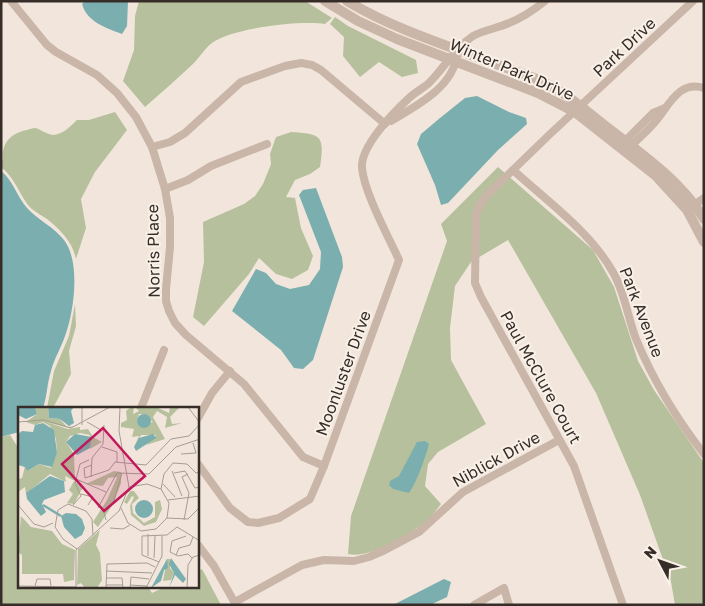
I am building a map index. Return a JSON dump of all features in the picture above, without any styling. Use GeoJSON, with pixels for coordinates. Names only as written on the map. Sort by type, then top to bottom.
{"type":"FeatureCollection","features":[{"type":"Feature","properties":{"kind":"street","name":"Winter Park Drive"},"geometry":{"type":"LineString","coordinates":[[325,1],[358,21],[397,39],[578,109],[629,142],[660,169],[695,204],[704,219]]}},
{"type":"Feature","properties":{"kind":"street","name":"Winter Park Drive"},"geometry":{"type":"LineString","coordinates":[[347,1],[361,10],[399,27],[544,82],[654,175],[695,204],[704,242]]}},
{"type":"Feature","properties":{"kind":"street"},"geometry":{"type":"LineString","coordinates":[[452,60],[466,41],[476,35],[512,22],[529,13],[545,1]]}},
{"type":"Feature","properties":{"kind":"street","name":"Park Drive"},"geometry":{"type":"LineString","coordinates":[[578,109],[693,1]]}},
{"type":"Feature","properties":{"kind":"street","name":"Norris Place"},"geometry":{"type":"LineString","coordinates":[[14,3],[51,48],[97,75],[116,93],[136,117],[152,148],[165,189],[170,218],[170,248],[166,290],[169,311],[175,323],[186,335],[244,384],[302,457],[324,466]]}},
{"type":"Feature","properties":{"kind":"street","name":"Moonluster Drive"},"geometry":{"type":"LineString","coordinates":[[199,465],[230,508],[248,522],[258,523],[279,518],[310,499],[324,466],[399,260],[367,187],[362,168],[363,156],[365,150],[385,124],[408,98],[428,84],[452,60]]}},
{"type":"Feature","properties":{"kind":"street","name":"Moonluster Drive"},"geometry":{"type":"LineString","coordinates":[[385,124],[414,108],[434,93],[453,72],[452,60]]}},
{"type":"Feature","properties":{"kind":"street"},"geometry":{"type":"LineString","coordinates":[[152,148],[170,142],[185,133],[241,82],[285,66],[301,63],[312,65],[321,70],[385,124]]}},
{"type":"Feature","properties":{"kind":"street"},"geometry":{"type":"LineString","coordinates":[[428,84],[434,93]]}},
{"type":"Feature","properties":{"kind":"street"},"geometry":{"type":"LineString","coordinates":[[629,142],[659,118],[675,95],[683,89],[690,86],[704,88]]}},
{"type":"Feature","properties":{"kind":"street"},"geometry":{"type":"LineString","coordinates":[[513,170],[578,109]]}},
{"type":"Feature","properties":{"kind":"street"},"geometry":{"type":"LineString","coordinates":[[165,189],[188,180],[212,166],[267,144]]}},
{"type":"Feature","properties":{"kind":"street","name":"Paul McClure Court"},"geometry":{"type":"LineString","coordinates":[[513,170],[486,196],[479,206],[476,216],[476,283],[481,297],[574,466],[622,605]]}},
{"type":"Feature","properties":{"kind":"street","name":"Park Avenue"},"geometry":{"type":"LineString","coordinates":[[513,170],[585,234],[602,254],[622,292],[635,336],[650,372],[665,401],[704,454]]}},
{"type":"Feature","properties":{"kind":"street"},"geometry":{"type":"LineString","coordinates":[[141,407],[164,350]]}},
{"type":"Feature","properties":{"kind":"street"},"geometry":{"type":"LineString","coordinates":[[199,416],[212,392],[230,371]]}},
{"type":"Feature","properties":{"kind":"street","name":"Niblick Drive"},"geometry":{"type":"LineString","coordinates":[[236,603],[302,565],[324,560],[354,561],[368,558],[385,550],[418,532],[462,492],[559,440]]}},
{"type":"Feature","properties":{"kind":"street"},"geometry":{"type":"LineString","coordinates":[[199,546],[214,566],[236,603]]}},
{"type":"Feature","properties":{"kind":"street"},"geometry":{"type":"LineString","coordinates":[[474,605],[504,588],[508,605]]}},
{"type":"Feature","properties":{"kind":"green space"},"geometry":{"type":"Polygon","coordinates":[[[139,1],[305,1],[332,18],[325,24],[300,23],[267,26],[222,38],[209,45],[194,63],[145,107],[123,81],[134,50],[135,16],[139,1]]]}},
{"type":"Feature","properties":{"kind":"green space"},"geometry":{"type":"Polygon","coordinates":[[[335,17],[348,26],[416,60],[418,73],[402,77],[379,62],[360,77],[343,56],[344,37],[330,24],[335,17]]]}},
{"type":"Feature","properties":{"kind":"green space"},"geometry":{"type":"Polygon","coordinates":[[[115,112],[127,130],[95,172],[81,199],[86,228],[76,259],[72,247],[61,232],[28,205],[13,180],[1,167],[1,159],[3,160],[5,144],[12,136],[21,131],[35,128],[54,135],[61,133],[77,120],[89,120],[115,112]]]}},
{"type":"Feature","properties":{"kind":"green space"},"geometry":{"type":"Polygon","coordinates":[[[291,132],[309,134],[319,138],[322,148],[320,167],[310,174],[295,180],[286,197],[295,198],[301,228],[313,256],[308,270],[292,279],[276,274],[259,258],[249,274],[204,326],[193,317],[204,262],[203,222],[244,204],[255,196],[263,184],[271,164],[270,154],[276,137],[291,132]]]}},
{"type":"Feature","properties":{"kind":"green space"},"geometry":{"type":"Polygon","coordinates":[[[498,167],[593,250],[614,287],[638,361],[654,390],[704,463],[704,605],[675,605],[671,582],[640,495],[596,393],[508,240],[471,262],[455,286],[450,328],[451,360],[486,424],[438,452],[428,464],[425,486],[441,504],[429,519],[402,538],[379,549],[357,555],[348,554],[351,516],[447,241],[441,224],[498,167]]]}},
{"type":"Feature","properties":{"kind":"green space"},"geometry":{"type":"Polygon","coordinates":[[[75,304],[76,326],[69,351],[71,374],[54,407],[47,407],[54,371],[69,336],[75,304]]]}},
{"type":"Feature","properties":{"kind":"green space"},"geometry":{"type":"Polygon","coordinates":[[[10,435],[18,447],[18,588],[149,588],[152,593],[163,588],[199,588],[199,570],[202,569],[221,605],[1,605],[1,437],[10,435]]]}},
{"type":"Feature","properties":{"kind":"water"},"geometry":{"type":"Polygon","coordinates":[[[85,1],[128,1],[127,26],[122,34],[104,27],[93,20],[84,10],[82,4],[85,1]]]}},
{"type":"Feature","properties":{"kind":"water"},"geometry":{"type":"Polygon","coordinates":[[[477,96],[526,118],[527,124],[498,150],[448,203],[441,205],[435,185],[417,144],[421,134],[465,98],[477,96]]]}},
{"type":"Feature","properties":{"kind":"water"},"geometry":{"type":"Polygon","coordinates":[[[1,171],[9,179],[27,208],[56,231],[64,240],[73,261],[74,287],[68,326],[52,367],[43,407],[18,407],[18,432],[1,437],[1,171]]]}},
{"type":"Feature","properties":{"kind":"water"},"geometry":{"type":"Polygon","coordinates":[[[316,188],[342,257],[343,267],[313,360],[303,369],[294,368],[281,350],[232,311],[256,269],[266,273],[276,284],[290,289],[309,285],[320,269],[321,252],[299,195],[303,190],[316,188]]]}},
{"type":"Feature","properties":{"kind":"water"},"geometry":{"type":"Polygon","coordinates":[[[425,441],[429,444],[428,449],[412,489],[409,493],[393,489],[389,485],[390,481],[399,476],[417,442],[425,441]]]}},
{"type":"Feature","properties":{"kind":"water"},"geometry":{"type":"Polygon","coordinates":[[[444,579],[451,582],[447,597],[430,605],[393,605],[444,579]]]}}]}
